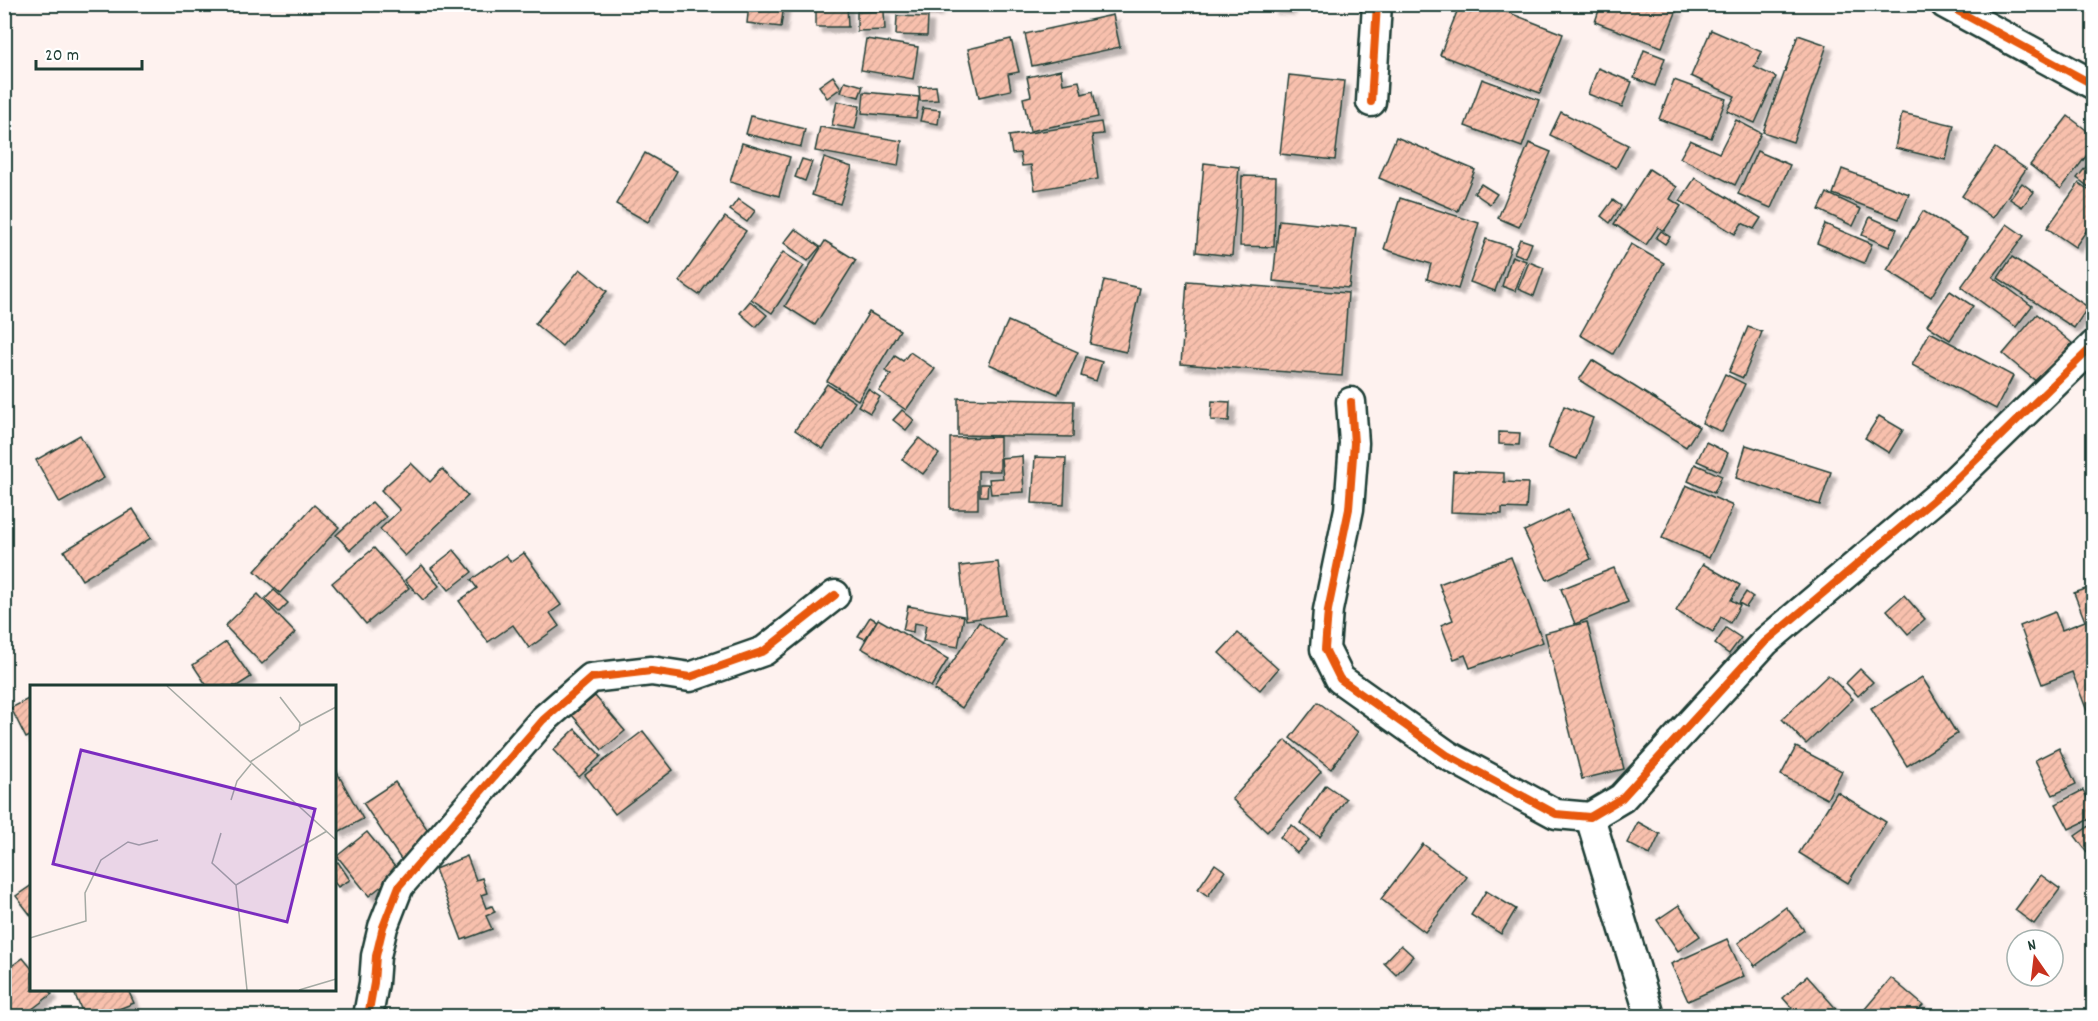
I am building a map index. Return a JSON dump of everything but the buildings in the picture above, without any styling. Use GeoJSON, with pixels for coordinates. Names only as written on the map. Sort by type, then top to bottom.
{"type":"FeatureCollection","features":[{"type":"Feature","properties":{"kind":"street"},"geometry":{"type":"LineString","coordinates":[[1371,102],[1377,4]]}},
{"type":"Feature","properties":{"kind":"street"},"geometry":{"type":"LineString","coordinates":[[1944,4],[2094,85]]}},
{"type":"Feature","properties":{"kind":"street"},"geometry":{"type":"LineString","coordinates":[[1351,402],[1354,443],[1349,509],[1329,609],[1325,649],[1340,679],[1447,755],[1556,814],[1590,817],[1622,798],[1765,642],[1944,491],[2094,345]]}},
{"type":"Feature","properties":{"kind":"street"},"geometry":{"type":"LineString","coordinates":[[368,1017],[380,937],[399,886],[543,720],[591,678],[651,671],[690,677],[764,651],[835,595]]}},
{"type":"Feature","properties":{"kind":"street"},"geometry":{"type":"LineString","coordinates":[[1590,817],[1650,1017]]}},
{"type":"Feature","properties":{"kind":"cycle path"},"geometry":{"type":"LineString","coordinates":[[1371,102],[1377,4]]}},
{"type":"Feature","properties":{"kind":"cycle path"},"geometry":{"type":"LineString","coordinates":[[1945,4],[2094,85]]}},
{"type":"Feature","properties":{"kind":"cycle path"},"geometry":{"type":"LineString","coordinates":[[1351,402],[1354,443],[1349,509],[1328,610],[1325,649],[1340,679],[1447,755],[1556,814],[1590,817],[1622,798],[1765,642],[1944,491],[2094,345]]}},
{"type":"Feature","properties":{"kind":"cycle path"},"geometry":{"type":"LineString","coordinates":[[368,1016],[376,956],[383,927],[399,886],[543,720],[591,678],[651,671],[690,677],[764,651],[835,595]]}}]}
